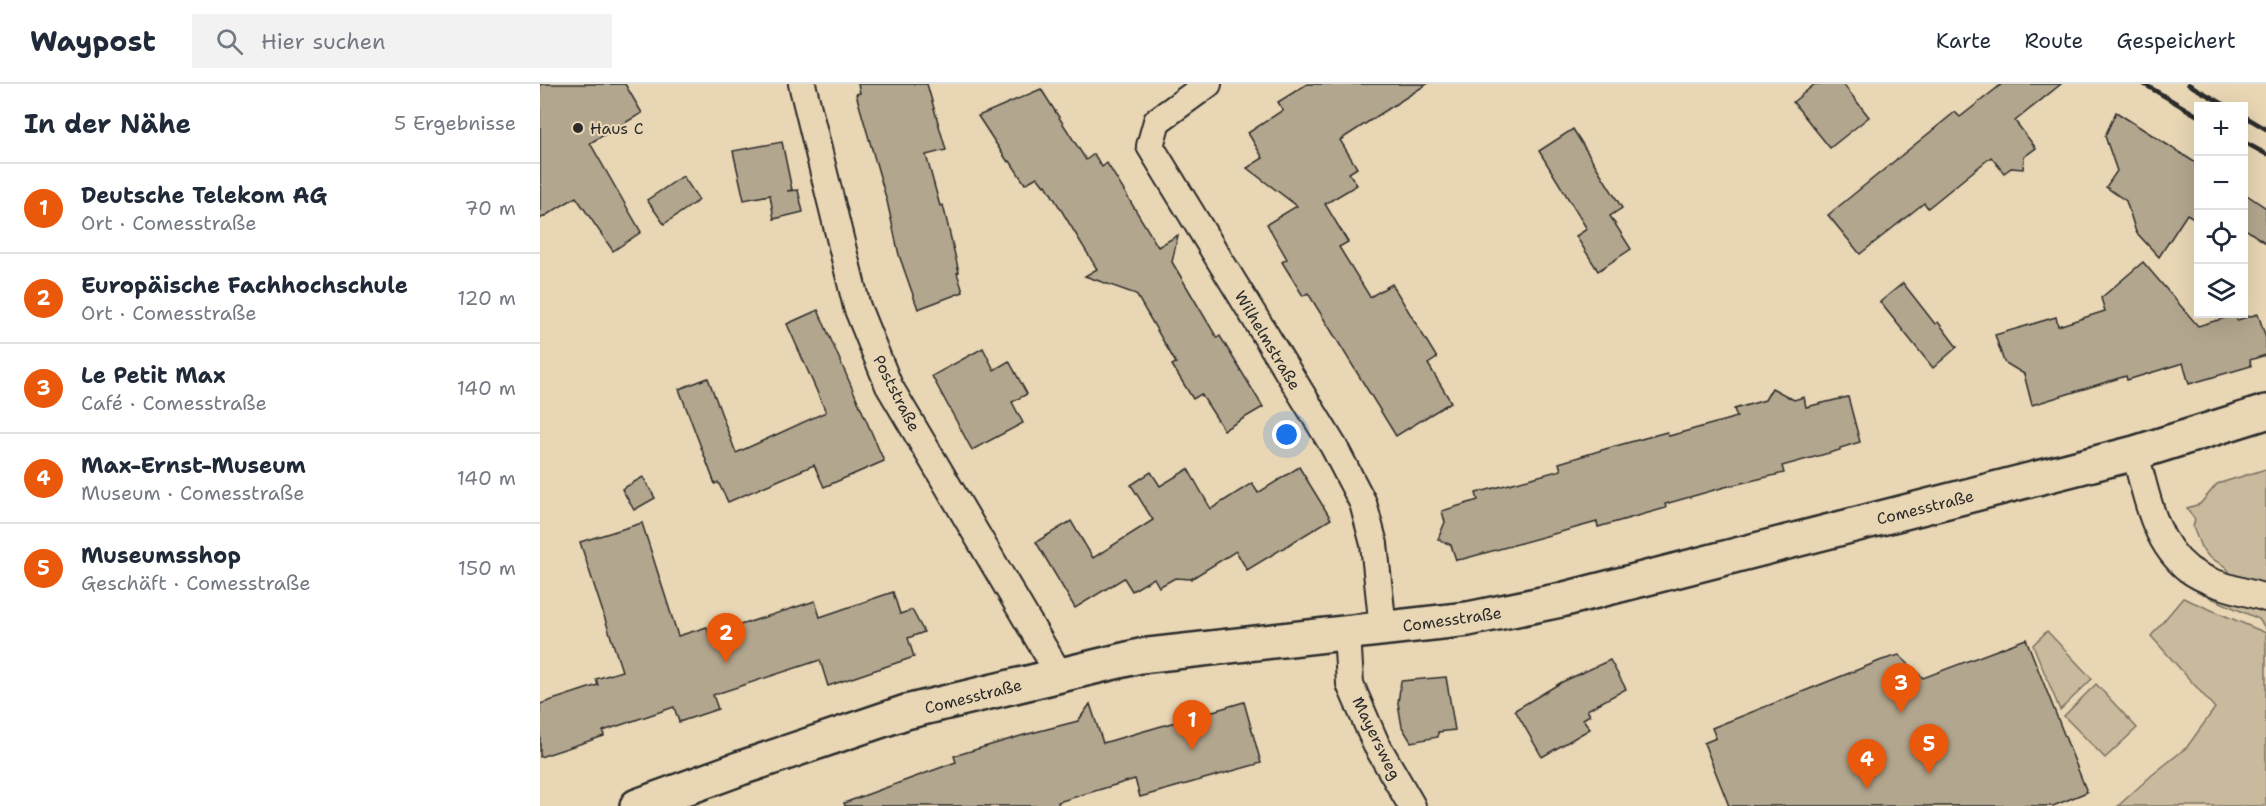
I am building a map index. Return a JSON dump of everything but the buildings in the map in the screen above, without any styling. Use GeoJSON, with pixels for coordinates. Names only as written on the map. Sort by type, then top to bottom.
{"type":"FeatureCollection","features":[{"type":"Feature","properties":{"kind":"main road","name":"Comesstraße"},"geometry":{"type":"LineString","coordinates":[[637,806],[906,712],[1059,674],[1140,656],[1468,619],[1561,600],[2135,453],[2266,412]]}},
{"type":"Feature","properties":{"kind":"street","name":"Poststraße"},"geometry":{"type":"LineString","coordinates":[[801,84],[857,307],[889,386],[1059,674]]}},
{"type":"Feature","properties":{"kind":"street","name":"Wilhelmstraße"},"geometry":{"type":"LineString","coordinates":[[1208,84],[1157,121],[1150,146],[1334,447],[1363,503],[1374,544],[1383,629]]}},
{"type":"Feature","properties":{"kind":"street"},"geometry":{"type":"LineString","coordinates":[[2135,453],[2152,518],[2172,551],[2188,569],[2208,580],[2266,598]]}},
{"type":"Feature","properties":{"kind":"street","name":"Mayersweg"},"geometry":{"type":"LineString","coordinates":[[1347,632],[1350,684],[1376,744],[1412,806]]}},
{"type":"Feature","properties":{"kind":"shaded area"},"geometry":{"type":"Polygon","coordinates":[[[2266,469],[2266,629],[2259,619],[2209,597],[2250,605],[2226,567],[2209,557],[2201,547],[2193,527],[2195,520],[2187,508],[2200,504],[2217,484],[2266,469]]]}},
{"type":"Feature","properties":{"kind":"shaded area"},"geometry":{"type":"Polygon","coordinates":[[[2183,598],[2266,633],[2266,806],[2118,806],[2187,747],[2215,708],[2151,636],[2183,598]]]}},
{"type":"Feature","properties":{"kind":"shaded area"},"geometry":{"type":"Polygon","coordinates":[[[2047,631],[2092,679],[2060,710],[2033,645],[2047,631]]]}},
{"type":"Feature","properties":{"kind":"shaded area"},"geometry":{"type":"Polygon","coordinates":[[[2096,684],[2137,728],[2105,758],[2064,716],[2096,684]]]}},
{"type":"Feature","properties":{"kind":"railway"},"geometry":{"type":"LineString","coordinates":[[2144,84],[2194,114]]}},
{"type":"Feature","properties":{"kind":"railway"},"geometry":{"type":"LineString","coordinates":[[2188,84],[2220,102]]}},
{"type":"Feature","properties":{"kind":"railway"},"geometry":{"type":"LineString","coordinates":[[2248,118],[2266,129]]}},
{"type":"Feature","properties":{"kind":"railway"},"geometry":{"type":"LineString","coordinates":[[2248,144],[2266,154]]}},
{"type":"Feature","properties":{"kind":"place","name":"Haus C"},"geometry":{"type":"Point","coordinates":[578,128]}},
{"type":"Feature","properties":{"kind":"place","name":"Europäische Fachhochschule"},"geometry":{"type":"Point","coordinates":[726,663]}},
{"type":"Feature","properties":{"kind":"place","name":"Le Petit Max"},"geometry":{"type":"Point","coordinates":[1901,713]}},
{"type":"Feature","properties":{"kind":"place","name":"Deutsche Telekom AG"},"geometry":{"type":"Point","coordinates":[1192,750]}},
{"type":"Feature","properties":{"kind":"place","name":"Museumsshop"},"geometry":{"type":"Point","coordinates":[1929,774]}},
{"type":"Feature","properties":{"kind":"place","name":"Max-Ernst-Museum"},"geometry":{"type":"Point","coordinates":[1867,789]}}]}
